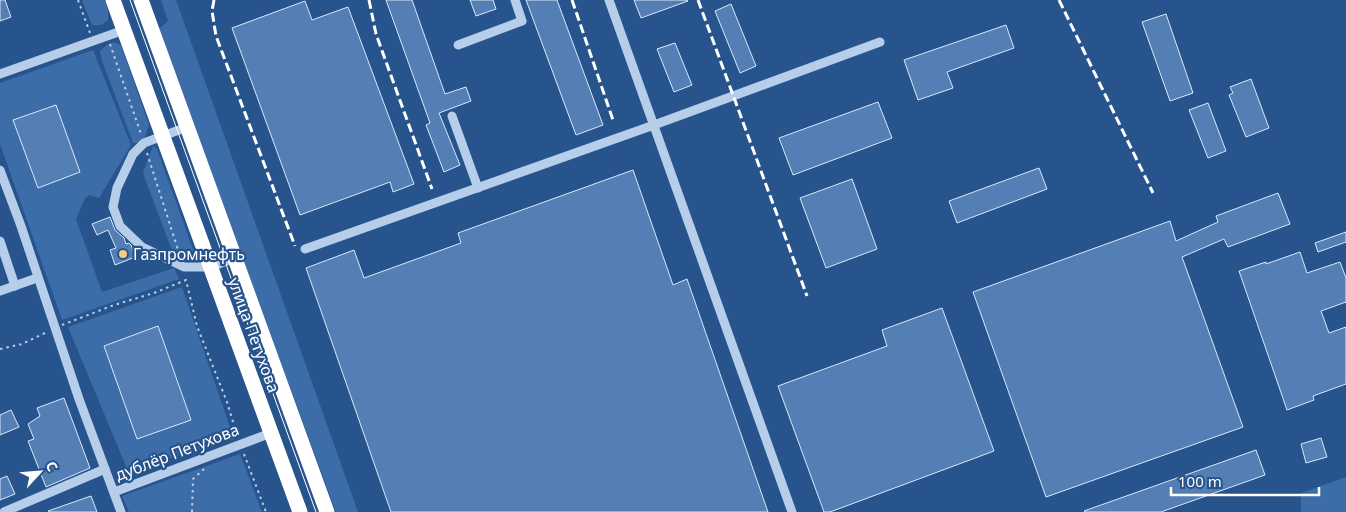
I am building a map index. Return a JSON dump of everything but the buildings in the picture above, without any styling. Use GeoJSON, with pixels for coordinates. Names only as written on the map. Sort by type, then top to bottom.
{"type":"FeatureCollection","features":[{"type":"Feature","properties":{"kind":"highway","name":"улица Петухова"},"geometry":{"type":"LineString","coordinates":[[114,0],[300,512]]}},
{"type":"Feature","properties":{"kind":"highway","name":"улица Петухова"},"geometry":{"type":"LineString","coordinates":[[141,0],[327,512]]}},
{"type":"Feature","properties":{"kind":"street"},"geometry":{"type":"LineString","coordinates":[[458,45],[522,21],[515,0]]}},
{"type":"Feature","properties":{"kind":"street"},"geometry":{"type":"LineString","coordinates":[[609,0],[792,512]]}},
{"type":"Feature","properties":{"kind":"street"},"geometry":{"type":"LineString","coordinates":[[0,74],[124,30]]}},
{"type":"Feature","properties":{"kind":"street"},"geometry":{"type":"LineString","coordinates":[[305,249],[654,125],[880,42]]}},
{"type":"Feature","properties":{"kind":"street"},"geometry":{"type":"LineString","coordinates":[[452,116],[478,188]]}},
{"type":"Feature","properties":{"kind":"street"},"geometry":{"type":"LineString","coordinates":[[187,128],[144,143],[133,154],[117,188],[113,207],[120,226],[142,247],[184,267],[211,267],[234,258]]}},
{"type":"Feature","properties":{"kind":"street"},"geometry":{"type":"LineString","coordinates":[[0,170],[114,492]]}},
{"type":"Feature","properties":{"kind":"street"},"geometry":{"type":"LineString","coordinates":[[0,242],[15,286]]}},
{"type":"Feature","properties":{"kind":"street"},"geometry":{"type":"LineString","coordinates":[[0,291],[37,278]]}},
{"type":"Feature","properties":{"kind":"street","name":"дублёр Петухова"},"geometry":{"type":"LineString","coordinates":[[121,512],[114,492],[272,433]]}},
{"type":"Feature","properties":{"kind":"street"},"geometry":{"type":"LineString","coordinates":[[4,512],[105,469]]}},
{"type":"Feature","properties":{"kind":"path"},"geometry":{"type":"LineString","coordinates":[[78,0],[92,42]]}},
{"type":"Feature","properties":{"kind":"path"},"geometry":{"type":"LineString","coordinates":[[107,36],[184,267],[197,326],[227,402],[240,445],[266,512]]}},
{"type":"Feature","properties":{"kind":"path"},"geometry":{"type":"LineString","coordinates":[[0,349],[22,344],[55,328],[114,305],[154,294],[186,280]]}},
{"type":"Feature","properties":{"kind":"path"},"geometry":{"type":"LineString","coordinates":[[192,512],[193,479],[206,466]]}},
{"type":"Feature","properties":{"kind":"shaded area"},"geometry":{"type":"Polygon","coordinates":[[[82,0],[104,0],[108,10],[108,20],[101,25],[92,25],[82,0]]]}},
{"type":"Feature","properties":{"kind":"shaded area"},"geometry":{"type":"Polygon","coordinates":[[[161,0],[176,0],[358,512],[336,512],[158,30],[168,21],[161,0]]]}},
{"type":"Feature","properties":{"kind":"shaded area"},"geometry":{"type":"Polygon","coordinates":[[[114,42],[121,45],[149,125],[141,143],[133,143],[102,61],[100,51],[108,44],[114,42]]]}},
{"type":"Feature","properties":{"kind":"shaded area"},"geometry":{"type":"Polygon","coordinates":[[[93,50],[131,145],[99,198],[89,195],[85,198],[76,219],[102,292],[174,268],[179,279],[62,320],[0,144],[0,83],[93,50]]]}},
{"type":"Feature","properties":{"kind":"shaded area"},"geometry":{"type":"Polygon","coordinates":[[[153,146],[157,149],[195,255],[172,251],[143,173],[153,146]]]}},
{"type":"Feature","properties":{"kind":"shaded area"},"geometry":{"type":"Polygon","coordinates":[[[182,287],[234,439],[128,471],[68,327],[182,287]]]}},
{"type":"Feature","properties":{"kind":"shaded area"},"geometry":{"type":"Polygon","coordinates":[[[240,454],[262,512],[129,512],[122,496],[240,454]]]}},
{"type":"Feature","properties":{"kind":"shaded area"},"geometry":{"type":"Polygon","coordinates":[[[1346,477],[1346,512],[1301,512],[1301,493],[1346,477]]]}},
{"type":"Feature","properties":{"kind":"tram line"},"geometry":{"type":"LineString","coordinates":[[130,0],[316,512]]}},
{"type":"Feature","properties":{"kind":"railway"},"geometry":{"type":"LineString","coordinates":[[214,0],[212,11],[216,36],[295,246]]}},
{"type":"Feature","properties":{"kind":"railway"},"geometry":{"type":"LineString","coordinates":[[369,0],[376,34],[432,189]]}},
{"type":"Feature","properties":{"kind":"railway"},"geometry":{"type":"LineString","coordinates":[[572,0],[614,123]]}},
{"type":"Feature","properties":{"kind":"railway"},"geometry":{"type":"LineString","coordinates":[[698,0],[807,296]]}},
{"type":"Feature","properties":{"kind":"railway"},"geometry":{"type":"LineString","coordinates":[[1059,0],[1153,193]]}},
{"type":"Feature","properties":{"kind":"place","name":"Газпромнефть"},"geometry":{"type":"Point","coordinates":[123,254]}}]}
